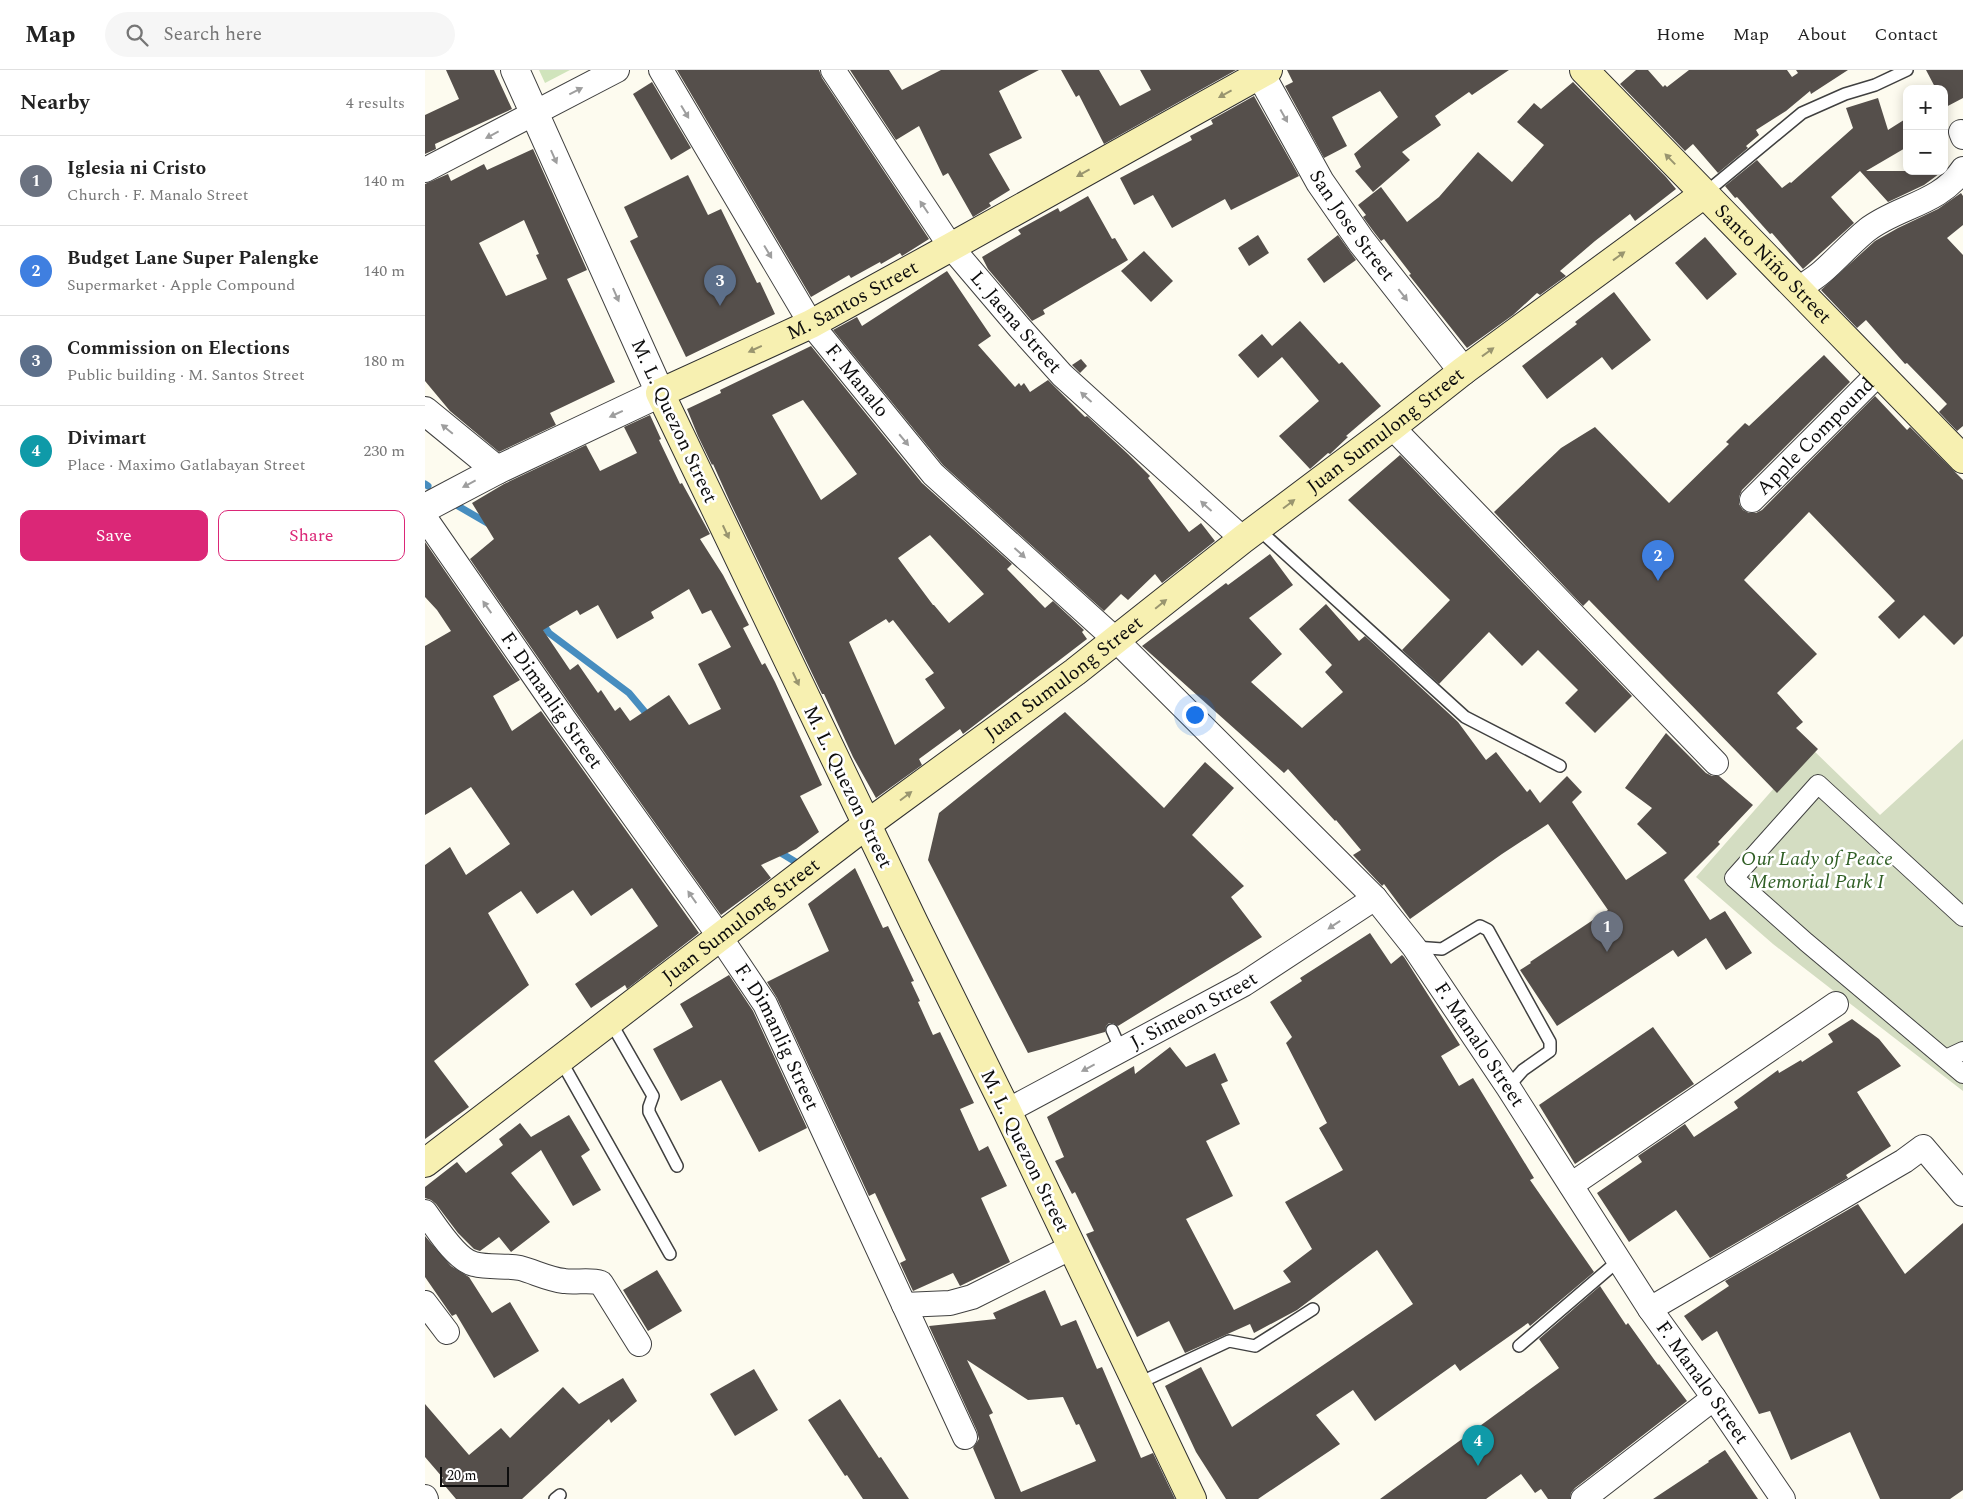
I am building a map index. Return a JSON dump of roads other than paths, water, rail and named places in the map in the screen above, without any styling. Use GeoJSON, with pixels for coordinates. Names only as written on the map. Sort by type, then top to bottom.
{"type":"FeatureCollection","features":[{"type":"Feature","properties":{"kind":"main road","name":"Santo Niño Street"},"geometry":{"type":"LineString","coordinates":[[1584,70],[1963,458]]}},
{"type":"Feature","properties":{"kind":"main road","name":"M. Santos Street"},"geometry":{"type":"LineString","coordinates":[[660,393],[811,324],[951,248],[1262,71]]}},
{"type":"Feature","properties":{"kind":"main road","name":"Juan Sumulong Street"},"geometry":{"type":"LineString","coordinates":[[425,1163],[866,825],[1116,640],[1250,533],[1392,427],[1463,371],[1704,194]]}},
{"type":"Feature","properties":{"kind":"main road","name":"M. L. Quezon Street"},"geometry":{"type":"LineString","coordinates":[[660,393],[866,825],[1007,1112],[1192,1499]]}},
{"type":"Feature","properties":{"kind":"street","name":"M. L. Quezon Street"},"geometry":{"type":"LineString","coordinates":[[515,70],[660,393]]}},
{"type":"Feature","properties":{"kind":"street"},"geometry":{"type":"LineString","coordinates":[[425,170],[617,70]]}},
{"type":"Feature","properties":{"kind":"street","name":"F. Manalo"},"geometry":{"type":"LineString","coordinates":[[661,70],[811,324],[933,474],[1116,640]]}},
{"type":"Feature","properties":{"kind":"street","name":"L. Jaena Street"},"geometry":{"type":"LineString","coordinates":[[833,70],[951,248],[1062,375],[1250,533]]}},
{"type":"Feature","properties":{"kind":"street","name":"San Jose Street"},"geometry":{"type":"LineString","coordinates":[[1262,71],[1320,182],[1361,240],[1463,371]]}},
{"type":"Feature","properties":{"kind":"street"},"geometry":{"type":"LineString","coordinates":[[1797,290],[1820,274],[1867,230],[1927,201],[1948,186],[1963,169]]}},
{"type":"Feature","properties":{"kind":"street","name":"Apple Compound"},"geometry":{"type":"LineString","coordinates":[[1752,500],[1879,373]]}},
{"type":"Feature","properties":{"kind":"street","name":"M. Santos Street"},"geometry":{"type":"LineString","coordinates":[[425,508],[497,470],[660,393]]}},
{"type":"Feature","properties":{"kind":"street"},"geometry":{"type":"LineString","coordinates":[[425,411],[497,470]]}},
{"type":"Feature","properties":{"kind":"street"},"geometry":{"type":"LineString","coordinates":[[1392,427],[1716,763]]}},
{"type":"Feature","properties":{"kind":"street","name":"F. Dimanlig Street"},"geometry":{"type":"LineString","coordinates":[[425,518],[564,719],[720,937],[765,1004],[965,1437]]}},
{"type":"Feature","properties":{"kind":"street","name":"F. Manalo Street"},"geometry":{"type":"LineString","coordinates":[[1116,640],[1375,898],[1414,947],[1508,1087],[1650,1309],[1783,1499]]}},
{"type":"Feature","properties":{"kind":"street"},"geometry":{"type":"LineString","coordinates":[[1963,917],[1818,784],[1734,878],[1806,942],[1963,1074]]}},
{"type":"Feature","properties":{"kind":"street","name":"J. Simeon Street"},"geometry":{"type":"LineString","coordinates":[[1007,1112],[1117,1040],[1244,984],[1375,898]]}},
{"type":"Feature","properties":{"kind":"street"},"geometry":{"type":"LineString","coordinates":[[1571,1185],[1836,1004]]}},
{"type":"Feature","properties":{"kind":"street"},"geometry":{"type":"LineString","coordinates":[[1945,1059],[1963,1051]]}},
{"type":"Feature","properties":{"kind":"street"},"geometry":{"type":"LineString","coordinates":[[1650,1309],[1904,1161],[1923,1147],[1963,1194]]}},
{"type":"Feature","properties":{"kind":"street"},"geometry":{"type":"LineString","coordinates":[[425,1212],[445,1239],[467,1262],[521,1269],[565,1282],[587,1281],[601,1283],[639,1344]]}},
{"type":"Feature","properties":{"kind":"street"},"geometry":{"type":"LineString","coordinates":[[904,1305],[950,1303],[972,1296],[1072,1247]]}},
{"type":"Feature","properties":{"kind":"street"},"geometry":{"type":"LineString","coordinates":[[425,1303],[447,1332]]}},
{"type":"Feature","properties":{"kind":"street"},"geometry":{"type":"LineString","coordinates":[[1583,1499],[1714,1398]]}},
{"type":"Feature","properties":{"kind":"lane"},"geometry":{"type":"LineString","coordinates":[[1704,194],[1803,113],[1845,94],[1875,85],[1907,70]]}},
{"type":"Feature","properties":{"kind":"lane"},"geometry":{"type":"LineString","coordinates":[[1250,533],[1465,717],[1560,766]]}},
{"type":"Feature","properties":{"kind":"lane"},"geometry":{"type":"LineString","coordinates":[[1414,947],[1442,949],[1480,926],[1489,930],[1550,1042],[1550,1051],[1523,1070],[1508,1087]]}},
{"type":"Feature","properties":{"kind":"lane"},"geometry":{"type":"LineString","coordinates":[[610,1021],[653,1096],[649,1112],[677,1166]]}},
{"type":"Feature","properties":{"kind":"lane"},"geometry":{"type":"LineString","coordinates":[[560,1059],[669,1254]]}},
{"type":"Feature","properties":{"kind":"lane"},"geometry":{"type":"LineString","coordinates":[[1519,1346],[1618,1261]]}},
{"type":"Feature","properties":{"kind":"lane"},"geometry":{"type":"LineString","coordinates":[[1137,1384],[1229,1341],[1255,1346],[1313,1309]]}},
{"type":"Feature","properties":{"kind":"waterway"},"geometry":{"type":"LineString","coordinates":[[458,506],[489,524]]}},
{"type":"Feature","properties":{"kind":"waterway"},"geometry":{"type":"LineString","coordinates":[[541,621],[549,633],[629,693],[650,718]]}},
{"type":"Feature","properties":{"kind":"waterway"},"geometry":{"type":"LineString","coordinates":[[776,850],[799,864]]}},
{"type":"Feature","properties":{"kind":"place","name":"Commission on Elections"},"geometry":{"type":"Point","coordinates":[720,306]}},
{"type":"Feature","properties":{"kind":"place","name":"Budget Lane Super Palengke"},"geometry":{"type":"Point","coordinates":[1658,581]}},
{"type":"Feature","properties":{"kind":"place","name":"Iglesia ni Cristo"},"geometry":{"type":"Point","coordinates":[1607,952]}},
{"type":"Feature","properties":{"kind":"place","name":"Divimart"},"geometry":{"type":"Point","coordinates":[1478,1466]}},
{"type":"Feature","properties":{"kind":"park label","name":"Our Lady of Peace Memorial Park I"},"geometry":{"type":"Point","coordinates":[1817,870]}}]}
